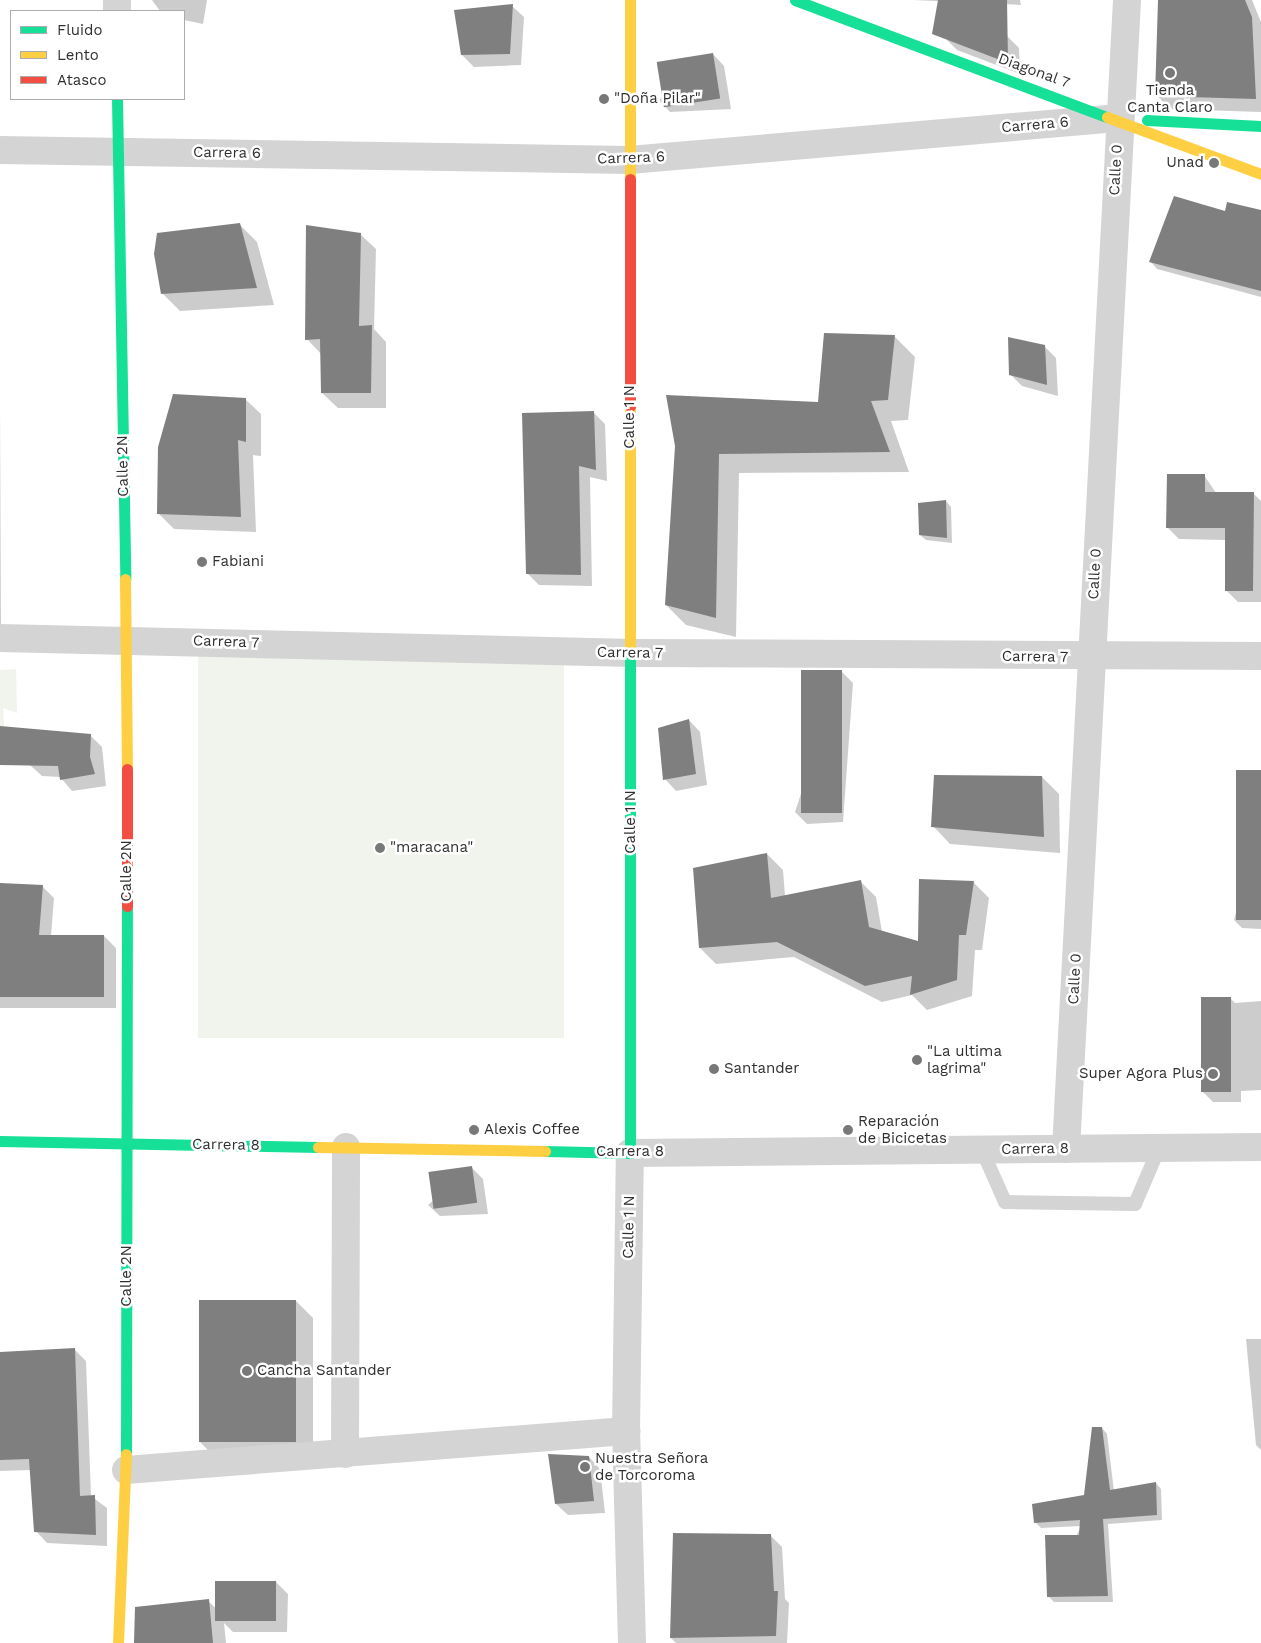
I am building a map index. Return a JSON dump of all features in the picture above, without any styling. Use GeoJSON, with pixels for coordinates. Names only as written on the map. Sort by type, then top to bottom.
{"type":"FeatureCollection","features":[{"type":"Feature","properties":{"kind":"street","name":"Calle 1 N"},"geometry":{"type":"LineString","coordinates":[[630,0],[628,160],[632,653],[630,1153],[626,1431],[632,1643]]}},
{"type":"Feature","properties":{"kind":"street","name":"Diagonal 7"},"geometry":{"type":"LineString","coordinates":[[796,0],[1118,117],[1261,174]]}},
{"type":"Feature","properties":{"kind":"street","name":"Calle 0"},"geometry":{"type":"LineString","coordinates":[[1066,1149],[1118,117],[1127,0]]}},
{"type":"Feature","properties":{"kind":"street","name":"Calle 2N"},"geometry":{"type":"LineString","coordinates":[[117,100],[116,151],[126,639],[128,1143],[126,1470],[118,1643]]}},
{"type":"Feature","properties":{"kind":"street","name":"Carrera 6"},"geometry":{"type":"LineString","coordinates":[[0,150],[628,160],[1118,117],[1261,126]]}},
{"type":"Feature","properties":{"kind":"street","name":"Carrera 7"},"geometry":{"type":"LineString","coordinates":[[0,638],[126,639],[632,653],[1091,658],[1261,656]]}},
{"type":"Feature","properties":{"kind":"street","name":"Carrera 8"},"geometry":{"type":"LineString","coordinates":[[0,1141],[346,1146],[630,1153],[1261,1146]]}},
{"type":"Feature","properties":{"kind":"street"},"geometry":{"type":"LineString","coordinates":[[344,1454],[346,1146]]}},
{"type":"Feature","properties":{"kind":"street"},"geometry":{"type":"LineString","coordinates":[[126,1470],[626,1431]]}},
{"type":"Feature","properties":{"kind":"lane"},"geometry":{"type":"LineString","coordinates":[[982,1150],[1005,1202],[1135,1204],[1160,1148]]}},
{"type":"Feature","properties":{"kind":"shaded area","name":"\"maracana\""},"geometry":{"type":"Polygon","coordinates":[[[198,656],[564,656],[564,1038],[198,1038],[198,656]]]}},
{"type":"Feature","properties":{"kind":"shaded area"},"geometry":{"type":"Polygon","coordinates":[[[16,669],[17,713],[3,708],[6,757],[0,757],[0,670],[16,669]]]}},
{"type":"Feature","properties":{"kind":"building"},"geometry":{"type":"Polygon","coordinates":[[[938,0],[1007,0],[1008,63],[932,34],[938,0]]]}},
{"type":"Feature","properties":{"kind":"building"},"geometry":{"type":"Polygon","coordinates":[[[1158,0],[1245,0],[1252,17],[1256,99],[1155,96],[1158,0]]]}},
{"type":"Feature","properties":{"kind":"building"},"geometry":{"type":"Polygon","coordinates":[[[513,4],[510,54],[461,55],[454,10],[513,4]]]}},
{"type":"Feature","properties":{"kind":"building"},"geometry":{"type":"Polygon","coordinates":[[[713,53],[720,98],[664,107],[657,62],[713,53]]]}},
{"type":"Feature","properties":{"kind":"building"},"geometry":{"type":"Polygon","coordinates":[[[1174,196],[1225,211],[1227,202],[1261,210],[1261,291],[1149,262],[1174,196]]]}},
{"type":"Feature","properties":{"kind":"building"},"geometry":{"type":"Polygon","coordinates":[[[240,223],[257,288],[161,294],[154,254],[157,233],[240,223]]]}},
{"type":"Feature","properties":{"kind":"building"},"geometry":{"type":"Polygon","coordinates":[[[306,225],[361,233],[359,326],[372,325],[371,393],[321,393],[320,339],[305,340],[306,225]]]}},
{"type":"Feature","properties":{"kind":"building"},"geometry":{"type":"Polygon","coordinates":[[[824,333],[895,335],[888,400],[871,401],[890,452],[719,454],[716,618],[665,605],[675,446],[666,395],[818,402],[824,333]]]}},
{"type":"Feature","properties":{"kind":"building"},"geometry":{"type":"Polygon","coordinates":[[[1008,337],[1045,345],[1047,385],[1009,375],[1008,337]]]}},
{"type":"Feature","properties":{"kind":"building"},"geometry":{"type":"Polygon","coordinates":[[[173,394],[246,398],[246,442],[238,440],[241,517],[157,514],[158,447],[173,394]]]}},
{"type":"Feature","properties":{"kind":"building"},"geometry":{"type":"Polygon","coordinates":[[[594,411],[596,470],[579,466],[581,575],[526,574],[522,413],[594,411]]]}},
{"type":"Feature","properties":{"kind":"building"},"geometry":{"type":"Polygon","coordinates":[[[1167,474],[1205,474],[1205,492],[1254,492],[1253,591],[1225,591],[1225,528],[1166,528],[1167,474]]]}},
{"type":"Feature","properties":{"kind":"building"},"geometry":{"type":"Polygon","coordinates":[[[946,500],[947,538],[919,535],[918,503],[946,500]]]}},
{"type":"Feature","properties":{"kind":"building"},"geometry":{"type":"Polygon","coordinates":[[[801,670],[842,670],[842,813],[801,813],[801,670]]]}},
{"type":"Feature","properties":{"kind":"building"},"geometry":{"type":"Polygon","coordinates":[[[689,719],[696,774],[663,780],[658,728],[689,719]]]}},
{"type":"Feature","properties":{"kind":"building"},"geometry":{"type":"Polygon","coordinates":[[[0,726],[91,734],[90,757],[95,774],[60,780],[58,766],[0,765],[0,726]]]}},
{"type":"Feature","properties":{"kind":"building"},"geometry":{"type":"Polygon","coordinates":[[[1236,770],[1261,770],[1261,920],[1236,920],[1236,770]]]}},
{"type":"Feature","properties":{"kind":"building"},"geometry":{"type":"Polygon","coordinates":[[[934,775],[1042,776],[1044,837],[931,827],[934,775]]]}},
{"type":"Feature","properties":{"kind":"building"},"geometry":{"type":"Polygon","coordinates":[[[767,853],[771,898],[861,880],[869,927],[918,941],[919,879],[974,881],[966,935],[959,935],[957,980],[910,995],[912,976],[865,986],[777,942],[699,948],[693,868],[767,853]]]}},
{"type":"Feature","properties":{"kind":"building"},"geometry":{"type":"Polygon","coordinates":[[[0,883],[43,885],[39,935],[104,935],[104,997],[0,997],[0,883]]]}},
{"type":"Feature","properties":{"kind":"building"},"geometry":{"type":"Polygon","coordinates":[[[1201,997],[1231,997],[1231,1092],[1201,1092],[1201,997]]]}},
{"type":"Feature","properties":{"kind":"building"},"geometry":{"type":"Polygon","coordinates":[[[472,1166],[477,1203],[434,1209],[428,1172],[472,1166]]]}},
{"type":"Feature","properties":{"kind":"building","name":"Cancha Santander"},"geometry":{"type":"Polygon","coordinates":[[[199,1300],[296,1300],[296,1442],[199,1442],[199,1300]]]}},
{"type":"Feature","properties":{"kind":"building"},"geometry":{"type":"Polygon","coordinates":[[[75,1348],[80,1496],[95,1495],[96,1535],[34,1532],[29,1459],[0,1460],[0,1352],[75,1348]]]}},
{"type":"Feature","properties":{"kind":"building"},"geometry":{"type":"Polygon","coordinates":[[[1092,1427],[1102,1427],[1110,1490],[1156,1482],[1157,1515],[1103,1519],[1108,1596],[1047,1597],[1045,1535],[1079,1535],[1080,1520],[1034,1523],[1032,1504],[1084,1495],[1092,1427]]]}},
{"type":"Feature","properties":{"kind":"building"},"geometry":{"type":"Polygon","coordinates":[[[548,1454],[589,1456],[594,1501],[555,1504],[548,1454]]]}},
{"type":"Feature","properties":{"kind":"building"},"geometry":{"type":"Polygon","coordinates":[[[673,1533],[771,1534],[774,1591],[778,1591],[776,1636],[670,1638],[673,1533]]]}},
{"type":"Feature","properties":{"kind":"building"},"geometry":{"type":"Polygon","coordinates":[[[215,1581],[276,1581],[276,1621],[215,1621],[215,1581]]]}},
{"type":"Feature","properties":{"kind":"building"},"geometry":{"type":"Polygon","coordinates":[[[209,1599],[213,1643],[134,1643],[135,1607],[209,1599]]]}},
{"type":"Feature","properties":{"kind":"traffic: fast"},"geometry":{"type":"LineString","coordinates":[[795,0],[1107,117]]}},
{"type":"Feature","properties":{"kind":"traffic: fast"},"geometry":{"type":"LineString","coordinates":[[117,100],[125,579]]}},
{"type":"Feature","properties":{"kind":"traffic: fast"},"geometry":{"type":"LineString","coordinates":[[1147,120],[1261,126]]}},
{"type":"Feature","properties":{"kind":"traffic: fast"},"geometry":{"type":"LineString","coordinates":[[545,1151],[630,1153],[630,651]]}},
{"type":"Feature","properties":{"kind":"traffic: fast"},"geometry":{"type":"LineString","coordinates":[[126,1454],[127,906]]}},
{"type":"Feature","properties":{"kind":"traffic: fast"},"geometry":{"type":"LineString","coordinates":[[0,1141],[318,1147]]}},
{"type":"Feature","properties":{"kind":"traffic: slow"},"geometry":{"type":"LineString","coordinates":[[630,0],[630,179]]}},
{"type":"Feature","properties":{"kind":"traffic: slow"},"geometry":{"type":"LineString","coordinates":[[1107,117],[1261,174]]}},
{"type":"Feature","properties":{"kind":"traffic: slow"},"geometry":{"type":"LineString","coordinates":[[630,406],[630,651]]}},
{"type":"Feature","properties":{"kind":"traffic: slow"},"geometry":{"type":"LineString","coordinates":[[125,579],[127,769]]}},
{"type":"Feature","properties":{"kind":"traffic: slow"},"geometry":{"type":"LineString","coordinates":[[318,1147],[545,1151]]}},
{"type":"Feature","properties":{"kind":"traffic: slow"},"geometry":{"type":"LineString","coordinates":[[118,1643],[126,1454]]}},
{"type":"Feature","properties":{"kind":"traffic: jam"},"geometry":{"type":"LineString","coordinates":[[630,179],[630,406]]}},
{"type":"Feature","properties":{"kind":"traffic: jam"},"geometry":{"type":"LineString","coordinates":[[127,769],[127,906]]}},
{"type":"Feature","properties":{"kind":"place","name":"Tienda Canta Claro"},"geometry":{"type":"Point","coordinates":[1170,73]}},
{"type":"Feature","properties":{"kind":"place","name":"\"Doña Pilar\""},"geometry":{"type":"Point","coordinates":[604,99]}},
{"type":"Feature","properties":{"kind":"place","name":"Unad"},"geometry":{"type":"Point","coordinates":[1214,163]}},
{"type":"Feature","properties":{"kind":"place","name":"Fabiani"},"geometry":{"type":"Point","coordinates":[202,562]}},
{"type":"Feature","properties":{"kind":"place","name":"\"maracana\""},"geometry":{"type":"Point","coordinates":[380,848]}},
{"type":"Feature","properties":{"kind":"place","name":"\"La ultima lagrima\""},"geometry":{"type":"Point","coordinates":[917,1060]}},
{"type":"Feature","properties":{"kind":"place","name":"Santander"},"geometry":{"type":"Point","coordinates":[714,1069]}},
{"type":"Feature","properties":{"kind":"place","name":"Super Agora Plus"},"geometry":{"type":"Point","coordinates":[1213,1074]}},
{"type":"Feature","properties":{"kind":"place","name":"Alexis Coffee"},"geometry":{"type":"Point","coordinates":[474,1130]}},
{"type":"Feature","properties":{"kind":"place","name":"Reparación de Bicicetas"},"geometry":{"type":"Point","coordinates":[848,1130]}},
{"type":"Feature","properties":{"kind":"place","name":"Cancha Santander"},"geometry":{"type":"Point","coordinates":[247,1371]}},
{"type":"Feature","properties":{"kind":"place","name":"Nuestra Señora de Torcoroma"},"geometry":{"type":"Point","coordinates":[585,1467]}}]}
